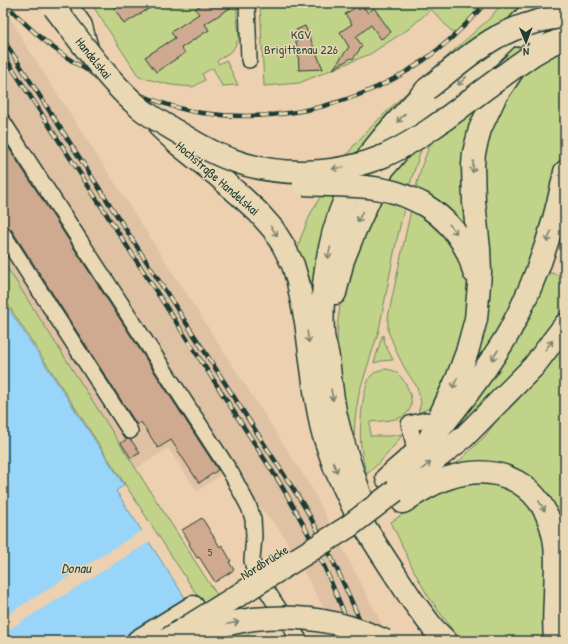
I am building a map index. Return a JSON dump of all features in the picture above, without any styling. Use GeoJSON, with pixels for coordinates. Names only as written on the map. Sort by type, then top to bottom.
{"type":"FeatureCollection","features":[{"type":"Feature","properties":{"kind":"highway","name":"Handelskai"},"geometry":{"type":"LineString","coordinates":[[51,3],[112,81],[141,109]]}},
{"type":"Feature","properties":{"kind":"highway"},"geometry":{"type":"LineString","coordinates":[[328,356],[332,312],[336,287],[343,260],[383,168],[436,106],[510,35],[522,27],[538,3]]}},
{"type":"Feature","properties":{"kind":"highway"},"geometry":{"type":"LineString","coordinates":[[438,640],[363,501],[342,439],[336,415],[328,356],[323,334],[323,289],[328,259],[344,202],[356,175],[377,144],[427,89],[475,51],[497,37],[520,27],[565,16]]}},
{"type":"Feature","properties":{"kind":"highway"},"geometry":{"type":"LineString","coordinates":[[141,109],[192,141],[213,152],[253,167],[294,172],[314,172],[343,168],[386,155],[426,133],[508,62],[532,54],[565,38]]}},
{"type":"Feature","properties":{"kind":"highway"},"geometry":{"type":"LineString","coordinates":[[395,490],[421,448],[456,379],[467,352],[476,319],[480,274],[474,202],[474,153],[480,129],[508,62]]}},
{"type":"Feature","properties":{"kind":"highway","name":"Hochstraße Handelskai"},"geometry":{"type":"LineString","coordinates":[[141,109],[178,144],[258,212],[273,229],[283,245],[293,265],[302,298],[322,430],[335,468],[356,513],[412,600],[433,628],[438,640]]}},
{"type":"Feature","properties":{"kind":"highway"},"geometry":{"type":"LineString","coordinates":[[194,157],[242,174],[260,178],[282,182],[342,185],[380,189],[395,192],[423,204],[436,212],[448,223],[466,248],[471,261],[478,293]]}},
{"type":"Feature","properties":{"kind":"highway"},"geometry":{"type":"LineString","coordinates":[[421,448],[450,417],[470,391],[508,333],[534,280],[549,238],[558,206],[565,172]]}},
{"type":"Feature","properties":{"kind":"highway"},"geometry":{"type":"LineString","coordinates":[[395,490],[464,437],[534,366],[565,325]]}},
{"type":"Feature","properties":{"kind":"highway"},"geometry":{"type":"LineString","coordinates":[[395,490],[430,486],[449,478],[466,474],[486,473],[504,476],[514,480],[534,495],[542,506],[552,526],[555,539],[556,560],[554,641]]}},
{"type":"Feature","properties":{"kind":"highway","name":"Nordbrücke"},"geometry":{"type":"LineString","coordinates":[[166,640],[310,551],[348,526],[395,490]]}},
{"type":"Feature","properties":{"kind":"highway","name":"Nordbrücke"},"geometry":{"type":"LineString","coordinates":[[138,641],[308,535],[364,497],[395,490]]}},
{"type":"Feature","properties":{"kind":"highway"},"geometry":{"type":"LineString","coordinates":[[166,640],[253,619],[303,618],[349,626],[385,641]]}},
{"type":"Feature","properties":{"kind":"street","name":"Handelskai"},"geometry":{"type":"LineString","coordinates":[[69,3],[84,24],[96,71]]}},
{"type":"Feature","properties":{"kind":"street"},"geometry":{"type":"LineString","coordinates":[[247,3],[249,60]]}},
{"type":"Feature","properties":{"kind":"street"},"geometry":{"type":"LineString","coordinates":[[508,62],[522,27],[533,37],[539,30],[542,13],[546,8],[557,3]]}},
{"type":"Feature","properties":{"kind":"street"},"geometry":{"type":"LineString","coordinates":[[3,122],[237,484],[249,507],[253,519],[255,530],[252,560],[254,570],[300,641]]}},
{"type":"Feature","properties":{"kind":"street"},"geometry":{"type":"LineString","coordinates":[[3,234],[130,431]]}},
{"type":"Feature","properties":{"kind":"street"},"geometry":{"type":"LineString","coordinates":[[421,448],[412,434],[409,424],[426,420]]}},
{"type":"Feature","properties":{"kind":"shaded area"},"geometry":{"type":"Polygon","coordinates":[[[3,5],[25,44],[311,487],[392,641],[341,641],[305,573],[281,532],[249,494],[233,467],[197,491],[168,448],[136,469],[3,261],[3,5]]]}},
{"type":"Feature","properties":{"kind":"green space"},"geometry":{"type":"Polygon","coordinates":[[[91,3],[236,3],[239,38],[233,50],[217,61],[219,64],[226,60],[238,85],[222,86],[213,68],[202,74],[205,80],[193,87],[171,85],[139,77],[91,3]]]}},
{"type":"Feature","properties":{"kind":"green space","name":"KGV Brigittenau 226"},"geometry":{"type":"Polygon","coordinates":[[[260,3],[485,3],[455,35],[431,9],[410,28],[370,54],[299,83],[264,86],[260,3]]]}},
{"type":"Feature","properties":{"kind":"green space"},"geometry":{"type":"Polygon","coordinates":[[[502,3],[527,3],[338,239],[399,107],[313,288],[307,271],[297,251],[311,213],[333,174],[355,144],[376,122],[490,18],[502,3]]]}},
{"type":"Feature","properties":{"kind":"green space"},"geometry":{"type":"Polygon","coordinates":[[[561,3],[565,3],[565,126],[555,185],[531,267],[493,343],[485,348],[465,373],[484,135],[518,78],[504,54],[520,39],[528,42],[561,3]]]}},
{"type":"Feature","properties":{"kind":"green space"},"geometry":{"type":"Polygon","coordinates":[[[483,102],[473,248],[445,229],[471,287],[467,330],[432,407],[418,413],[421,403],[417,387],[404,367],[388,331],[388,318],[392,298],[415,191],[422,165],[429,147],[436,133],[483,102]]]}},
{"type":"Feature","properties":{"kind":"green space"},"geometry":{"type":"Polygon","coordinates":[[[427,135],[409,187],[379,330],[359,393],[355,419],[354,441],[357,464],[338,374],[338,320],[342,292],[348,268],[399,160],[427,135]]]}},
{"type":"Feature","properties":{"kind":"green space"},"geometry":{"type":"Polygon","coordinates":[[[3,261],[211,586],[241,628],[253,641],[227,641],[3,297],[3,261]]]}},
{"type":"Feature","properties":{"kind":"green space"},"geometry":{"type":"Polygon","coordinates":[[[546,272],[565,276],[565,305],[520,368],[451,439],[424,458],[546,272]]]}},
{"type":"Feature","properties":{"kind":"green space"},"geometry":{"type":"Polygon","coordinates":[[[383,335],[385,344],[393,360],[374,363],[382,336],[383,335]]]}},
{"type":"Feature","properties":{"kind":"green space"},"geometry":{"type":"Polygon","coordinates":[[[565,344],[565,641],[543,497],[449,471],[484,437],[500,416],[541,369],[552,361],[565,344]]]}},
{"type":"Feature","properties":{"kind":"green space"},"geometry":{"type":"Polygon","coordinates":[[[384,369],[394,371],[402,379],[409,391],[411,404],[410,410],[399,418],[370,422],[370,436],[403,434],[377,465],[367,474],[360,439],[363,399],[371,376],[377,371],[384,369]]]}},
{"type":"Feature","properties":{"kind":"green space"},"geometry":{"type":"Polygon","coordinates":[[[472,483],[494,483],[527,498],[547,536],[549,641],[460,641],[428,596],[415,573],[391,522],[438,491],[472,483]]]}},
{"type":"Feature","properties":{"kind":"water","name":"Donau"},"geometry":{"type":"Polygon","coordinates":[[[3,300],[124,485],[116,491],[213,641],[3,641],[3,300]]]}},
{"type":"Feature","properties":{"kind":"pier"},"geometry":{"type":"Polygon","coordinates":[[[143,530],[151,541],[3,633],[3,617],[143,530]]]}},
{"type":"Feature","properties":{"kind":"building"},"geometry":{"type":"Polygon","coordinates":[[[122,3],[158,3],[124,24],[114,8],[122,3]]]}},
{"type":"Feature","properties":{"kind":"building"},"geometry":{"type":"Polygon","coordinates":[[[204,3],[238,3],[205,24],[209,30],[181,48],[185,53],[156,72],[145,57],[175,38],[171,32],[199,14],[195,9],[204,3]]]}},
{"type":"Feature","properties":{"kind":"building"},"geometry":{"type":"Polygon","coordinates":[[[356,7],[359,10],[363,7],[368,13],[374,8],[391,32],[381,39],[371,25],[356,37],[362,46],[353,59],[351,58],[333,69],[349,47],[340,32],[352,24],[345,14],[356,7]]]}},
{"type":"Feature","properties":{"kind":"building"},"geometry":{"type":"Polygon","coordinates":[[[305,26],[323,69],[299,70],[296,30],[305,26]]]}},
{"type":"Feature","properties":{"kind":"building"},"geometry":{"type":"Polygon","coordinates":[[[3,139],[218,470],[199,483],[171,440],[158,448],[141,422],[137,425],[11,229],[3,223],[3,139]]]}},
{"type":"Feature","properties":{"kind":"building"},"geometry":{"type":"Polygon","coordinates":[[[127,439],[131,440],[140,453],[131,458],[121,443],[127,439]]]}},
{"type":"Feature","properties":{"kind":"building"},"geometry":{"type":"Polygon","coordinates":[[[202,518],[220,547],[222,545],[234,570],[215,582],[199,557],[197,558],[182,530],[202,518]]]}},
{"type":"Feature","properties":{"kind":"railway"},"geometry":{"type":"LineString","coordinates":[[5,3],[24,23],[53,48],[107,83],[186,110],[238,116],[274,115],[309,109],[344,100],[377,87],[409,70],[438,49],[465,25],[485,3]]}},
{"type":"Feature","properties":{"kind":"railway"},"geometry":{"type":"LineString","coordinates":[[3,39],[301,501],[329,552],[369,641]]}},
{"type":"Feature","properties":{"kind":"railway"},"geometry":{"type":"LineString","coordinates":[[3,54],[278,480],[317,551],[356,641]]}}]}
